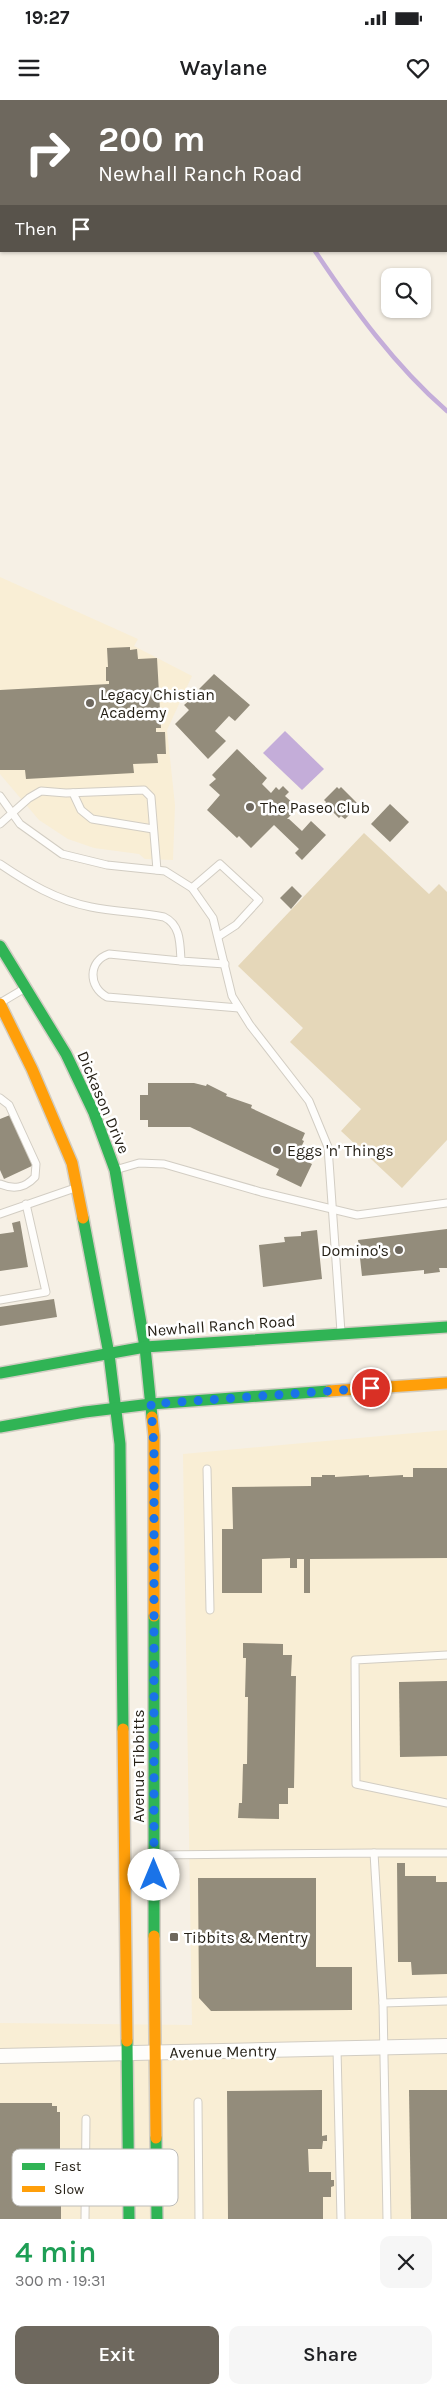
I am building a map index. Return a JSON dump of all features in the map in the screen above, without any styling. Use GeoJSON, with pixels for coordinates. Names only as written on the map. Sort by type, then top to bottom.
{"type":"FeatureCollection","features":[{"type":"Feature","properties":{"kind":"street","name":"Dickason Drive"},"geometry":{"type":"LineString","coordinates":[[0,946],[27,987],[78,1079],[94,1113],[115,1170],[145,1347],[151,1404]]}},
{"type":"Feature","properties":{"kind":"street"},"geometry":{"type":"LineString","coordinates":[[0,1003],[36,1078],[72,1163],[109,1354]]}},
{"type":"Feature","properties":{"kind":"street","name":"Newhall Ranch Road"},"geometry":{"type":"LineString","coordinates":[[0,1373],[145,1347],[341,1332],[447,1327]]}},
{"type":"Feature","properties":{"kind":"street","name":"Avenue Tibbitts"},"geometry":{"type":"LineString","coordinates":[[109,1354],[120,1444],[129,2149]]}},
{"type":"Feature","properties":{"kind":"street"},"geometry":{"type":"LineString","coordinates":[[0,1427],[151,1404],[447,1383]]}},
{"type":"Feature","properties":{"kind":"street","name":"Avenue Tibbitts"},"geometry":{"type":"LineString","coordinates":[[151,1404],[154,1448],[154,2052],[156,2149]]}},
{"type":"Feature","properties":{"kind":"street","name":"Avenue Mentry"},"geometry":{"type":"LineString","coordinates":[[0,2056],[447,2046]]}},
{"type":"Feature","properties":{"kind":"street","name":"Avenue Tibbitts"},"geometry":{"type":"LineString","coordinates":[[129,2206],[129,2219]]}},
{"type":"Feature","properties":{"kind":"street","name":"Avenue Tibbitts"},"geometry":{"type":"LineString","coordinates":[[157,2206],[157,2219]]}},
{"type":"Feature","properties":{"kind":"lane"},"geometry":{"type":"LineString","coordinates":[[0,824],[29,798],[41,791],[73,793],[144,790],[151,797],[157,870]]}},
{"type":"Feature","properties":{"kind":"lane"},"geometry":{"type":"LineString","coordinates":[[73,793],[81,810],[92,819],[153,829]]}},
{"type":"Feature","properties":{"kind":"lane"},"geometry":{"type":"LineString","coordinates":[[0,796],[20,824],[62,854],[107,865],[165,871],[192,888],[213,918],[219,936],[232,996],[309,1101],[328,1148],[341,1332]]}},
{"type":"Feature","properties":{"kind":"lane"},"geometry":{"type":"LineString","coordinates":[[0,864],[32,886],[58,897],[91,907],[157,915],[170,920],[178,932],[180,961]]}},
{"type":"Feature","properties":{"kind":"lane"},"geometry":{"type":"LineString","coordinates":[[192,888],[220,864],[259,900],[236,925],[219,936]]}},
{"type":"Feature","properties":{"kind":"lane"},"geometry":{"type":"LineString","coordinates":[[225,964],[109,954],[101,957],[95,963],[93,974],[95,986],[100,993],[107,997],[239,1008]]}},
{"type":"Feature","properties":{"kind":"lane"},"geometry":{"type":"LineString","coordinates":[[0,1003],[27,987]]}},
{"type":"Feature","properties":{"kind":"lane"},"geometry":{"type":"LineString","coordinates":[[0,1098],[9,1105],[36,1164],[37,1171],[35,1177],[20,1187],[7,1187],[0,1184]]}},
{"type":"Feature","properties":{"kind":"lane"},"geometry":{"type":"LineString","coordinates":[[115,1170],[139,1163],[164,1164],[261,1192],[357,1214],[447,1203]]}},
{"type":"Feature","properties":{"kind":"lane"},"geometry":{"type":"LineString","coordinates":[[0,1214],[78,1187]]}},
{"type":"Feature","properties":{"kind":"lane"},"geometry":{"type":"LineString","coordinates":[[0,1300],[46,1292],[26,1204]]}},
{"type":"Feature","properties":{"kind":"lane"},"geometry":{"type":"LineString","coordinates":[[207,1469],[210,1610]]}},
{"type":"Feature","properties":{"kind":"lane"},"geometry":{"type":"LineString","coordinates":[[447,1655],[356,1660],[356,1784],[447,1803]]}},
{"type":"Feature","properties":{"kind":"lane"},"geometry":{"type":"LineString","coordinates":[[374,1853],[383,2003],[387,2219]]}},
{"type":"Feature","properties":{"kind":"lane"},"geometry":{"type":"LineString","coordinates":[[154,1855],[447,1853]]}},
{"type":"Feature","properties":{"kind":"lane"},"geometry":{"type":"LineString","coordinates":[[383,2003],[447,2001]]}},
{"type":"Feature","properties":{"kind":"lane"},"geometry":{"type":"LineString","coordinates":[[337,2049],[341,2219]]}},
{"type":"Feature","properties":{"kind":"lane"},"geometry":{"type":"LineString","coordinates":[[198,2102],[199,2219]]}},
{"type":"Feature","properties":{"kind":"lane"},"geometry":{"type":"LineString","coordinates":[[86,2119],[86,2149]]}},
{"type":"Feature","properties":{"kind":"lane"},"geometry":{"type":"LineString","coordinates":[[85,2206],[85,2219]]}},
{"type":"Feature","properties":{"kind":"shaded area","name":"Legacy Chistian Academy"},"geometry":{"type":"Polygon","coordinates":[[[0,577],[138,639],[134,646],[192,676],[167,730],[175,805],[173,860],[145,859],[139,854],[94,848],[68,839],[39,820],[0,774],[0,577]]]}},
{"type":"Feature","properties":{"kind":"shaded area"},"geometry":{"type":"Polygon","coordinates":[[[285,731],[324,769],[302,790],[263,753],[285,731]]]}},
{"type":"Feature","properties":{"kind":"shaded area"},"geometry":{"type":"Polygon","coordinates":[[[364,833],[429,894],[439,884],[447,892],[447,1140],[402,1188],[341,1131],[361,1109],[290,1042],[303,1028],[238,966],[364,833]]]}},
{"type":"Feature","properties":{"kind":"shaded area"},"geometry":{"type":"Polygon","coordinates":[[[447,1430],[447,2219],[0,2219],[0,2023],[192,2025],[183,1454],[447,1430]]]}},
{"type":"Feature","properties":{"kind":"building"},"geometry":{"type":"Polygon","coordinates":[[[130,647],[130,650],[137,649],[138,659],[157,658],[161,728],[156,728],[156,732],[165,732],[166,754],[157,754],[158,763],[133,764],[134,773],[26,779],[25,770],[0,770],[0,690],[109,684],[109,681],[106,681],[106,667],[108,667],[107,648],[130,647]]]}},
{"type":"Feature","properties":{"kind":"building"},"geometry":{"type":"Polygon","coordinates":[[[214,674],[250,705],[235,721],[229,716],[215,731],[226,741],[208,759],[175,724],[189,710],[184,705],[201,691],[199,689],[214,674]]]}},
{"type":"Feature","properties":{"kind":"building","name":"The Paseo Club"},"geometry":{"type":"Polygon","coordinates":[[[237,749],[267,778],[262,784],[271,793],[276,787],[279,790],[283,786],[289,792],[285,796],[294,804],[287,811],[291,815],[287,819],[302,831],[311,821],[326,835],[302,860],[295,853],[299,849],[274,825],[251,848],[239,836],[237,838],[207,810],[220,795],[209,785],[216,779],[212,775],[237,749]]]}},
{"type":"Feature","properties":{"kind":"building"},"geometry":{"type":"Polygon","coordinates":[[[337,787],[339,789],[341,787],[357,803],[355,805],[357,807],[345,819],[341,816],[339,818],[325,804],[324,800],[337,787]]]}},
{"type":"Feature","properties":{"kind":"building"},"geometry":{"type":"Polygon","coordinates":[[[390,804],[409,822],[390,842],[371,824],[390,804]]]}},
{"type":"Feature","properties":{"kind":"building"},"geometry":{"type":"Polygon","coordinates":[[[292,886],[302,896],[291,909],[280,898],[292,886]]]}},
{"type":"Feature","properties":{"kind":"building"},"geometry":{"type":"Polygon","coordinates":[[[148,1083],[194,1083],[206,1086],[207,1084],[227,1094],[226,1096],[252,1105],[251,1108],[305,1133],[302,1140],[304,1141],[298,1154],[296,1153],[295,1156],[312,1164],[301,1187],[276,1175],[279,1169],[190,1127],[148,1127],[148,1120],[140,1120],[140,1095],[148,1095],[148,1083]]]}},
{"type":"Feature","properties":{"kind":"building"},"geometry":{"type":"Polygon","coordinates":[[[10,1115],[34,1165],[4,1179],[0,1170],[0,1119],[10,1115]]]}},
{"type":"Feature","properties":{"kind":"building"},"geometry":{"type":"Polygon","coordinates":[[[20,1221],[28,1267],[0,1271],[0,1234],[14,1232],[12,1223],[20,1221]]]}},
{"type":"Feature","properties":{"kind":"building"},"geometry":{"type":"Polygon","coordinates":[[[447,1229],[447,1268],[439,1268],[440,1272],[424,1274],[424,1270],[362,1276],[358,1240],[447,1229]]]}},
{"type":"Feature","properties":{"kind":"building"},"geometry":{"type":"Polygon","coordinates":[[[317,1230],[322,1279],[263,1287],[259,1245],[285,1242],[284,1237],[301,1236],[301,1232],[317,1230]]]}},
{"type":"Feature","properties":{"kind":"building"},"geometry":{"type":"Polygon","coordinates":[[[54,1299],[57,1317],[0,1326],[0,1307],[54,1299]]]}},
{"type":"Feature","properties":{"kind":"building"},"geometry":{"type":"Polygon","coordinates":[[[413,1468],[447,1468],[447,1558],[310,1559],[310,1593],[304,1593],[304,1559],[297,1559],[297,1568],[290,1568],[290,1558],[262,1559],[262,1593],[222,1593],[222,1529],[233,1529],[232,1487],[311,1486],[311,1477],[322,1477],[322,1475],[335,1475],[335,1477],[369,1475],[369,1477],[403,1475],[403,1477],[413,1477],[413,1468]]]}},
{"type":"Feature","properties":{"kind":"building"},"geometry":{"type":"Polygon","coordinates":[[[243,1643],[283,1644],[283,1655],[292,1655],[291,1676],[296,1676],[294,1788],[288,1788],[288,1804],[279,1804],[279,1819],[238,1818],[239,1803],[242,1803],[243,1764],[247,1764],[248,1697],[245,1697],[246,1658],[243,1658],[243,1643]]]}},
{"type":"Feature","properties":{"kind":"building"},"geometry":{"type":"Polygon","coordinates":[[[447,1681],[447,1756],[400,1757],[399,1682],[447,1681]]]}},
{"type":"Feature","properties":{"kind":"building"},"geometry":{"type":"Polygon","coordinates":[[[397,1863],[405,1863],[405,1876],[436,1876],[436,1882],[447,1882],[447,1974],[412,1975],[411,1962],[398,1962],[397,1863]]]}},
{"type":"Feature","properties":{"kind":"building"},"geometry":{"type":"Polygon","coordinates":[[[198,1878],[316,1878],[316,1967],[352,1967],[352,2010],[211,2011],[199,1998],[198,1878]]]}},
{"type":"Feature","properties":{"kind":"building"},"geometry":{"type":"Polygon","coordinates":[[[322,2090],[322,2136],[327,2135],[327,2141],[323,2141],[322,2149],[308,2149],[309,2172],[331,2172],[331,2180],[334,2180],[334,2186],[331,2187],[331,2197],[323,2197],[323,2219],[228,2219],[227,2091],[322,2090]]]}},
{"type":"Feature","properties":{"kind":"building"},"geometry":{"type":"Polygon","coordinates":[[[409,2090],[447,2090],[447,2219],[411,2219],[409,2090]]]}},
{"type":"Feature","properties":{"kind":"building"},"geometry":{"type":"Polygon","coordinates":[[[0,2103],[52,2103],[52,2106],[57,2106],[57,2112],[60,2112],[60,2149],[12,2149],[12,2206],[61,2206],[61,2219],[0,2219],[0,2103]]]}},
{"type":"Feature","properties":{"kind":"waterway"},"geometry":{"type":"LineString","coordinates":[[316,252],[344,294],[392,356],[447,411]]}},
{"type":"Feature","properties":{"kind":"traffic: fast"},"geometry":{"type":"LineString","coordinates":[[0,946],[66,1054],[94,1113],[115,1170],[145,1347],[152,1417]]}},
{"type":"Feature","properties":{"kind":"traffic: fast"},"geometry":{"type":"LineString","coordinates":[[83,1218],[109,1354],[120,1444],[123,1729]]}},
{"type":"Feature","properties":{"kind":"traffic: fast"},"geometry":{"type":"LineString","coordinates":[[0,1373],[145,1347],[447,1327]]}},
{"type":"Feature","properties":{"kind":"traffic: fast"},"geometry":{"type":"LineString","coordinates":[[0,1427],[85,1412],[151,1404],[329,1391]]}},
{"type":"Feature","properties":{"kind":"traffic: fast"},"geometry":{"type":"LineString","coordinates":[[154,1616],[154,1936]]}},
{"type":"Feature","properties":{"kind":"traffic: fast"},"geometry":{"type":"LineString","coordinates":[[127,2041],[128,2149]]}},
{"type":"Feature","properties":{"kind":"traffic: fast"},"geometry":{"type":"LineString","coordinates":[[156,2138],[156,2149]]}},
{"type":"Feature","properties":{"kind":"traffic: fast"},"geometry":{"type":"LineString","coordinates":[[129,2206],[129,2219]]}},
{"type":"Feature","properties":{"kind":"traffic: fast"},"geometry":{"type":"LineString","coordinates":[[157,2206],[157,2219]]}},
{"type":"Feature","properties":{"kind":"traffic: slow"},"geometry":{"type":"LineString","coordinates":[[0,1004],[32,1069],[72,1163],[83,1218]]}},
{"type":"Feature","properties":{"kind":"traffic: slow"},"geometry":{"type":"LineString","coordinates":[[329,1391],[447,1383]]}},
{"type":"Feature","properties":{"kind":"traffic: slow"},"geometry":{"type":"LineString","coordinates":[[152,1417],[154,1436],[154,1616]]}},
{"type":"Feature","properties":{"kind":"traffic: slow"},"geometry":{"type":"LineString","coordinates":[[123,1729],[127,2041]]}},
{"type":"Feature","properties":{"kind":"traffic: slow"},"geometry":{"type":"LineString","coordinates":[[154,1936],[156,2138]]}},
{"type":"Feature","properties":{"kind":"place","name":"Legacy Chistian Academy"},"geometry":{"type":"Point","coordinates":[90,703]}},
{"type":"Feature","properties":{"kind":"place","name":"The Paseo Club"},"geometry":{"type":"Point","coordinates":[250,807]}},
{"type":"Feature","properties":{"kind":"place","name":"Eggs 'n' Things"},"geometry":{"type":"Point","coordinates":[277,1150]}},
{"type":"Feature","properties":{"kind":"place","name":"Domino's"},"geometry":{"type":"Point","coordinates":[399,1250]}},
{"type":"Feature","properties":{"kind":"place","name":"Tibbits & Mentry"},"geometry":{"type":"Point","coordinates":[174,1937]}},
{"type":"Feature","properties":{"kind":"route"},"geometry":{"type":"LineString","coordinates":[[154,1875],[154,1436],[151,1404],[371,1388]]}}]}
